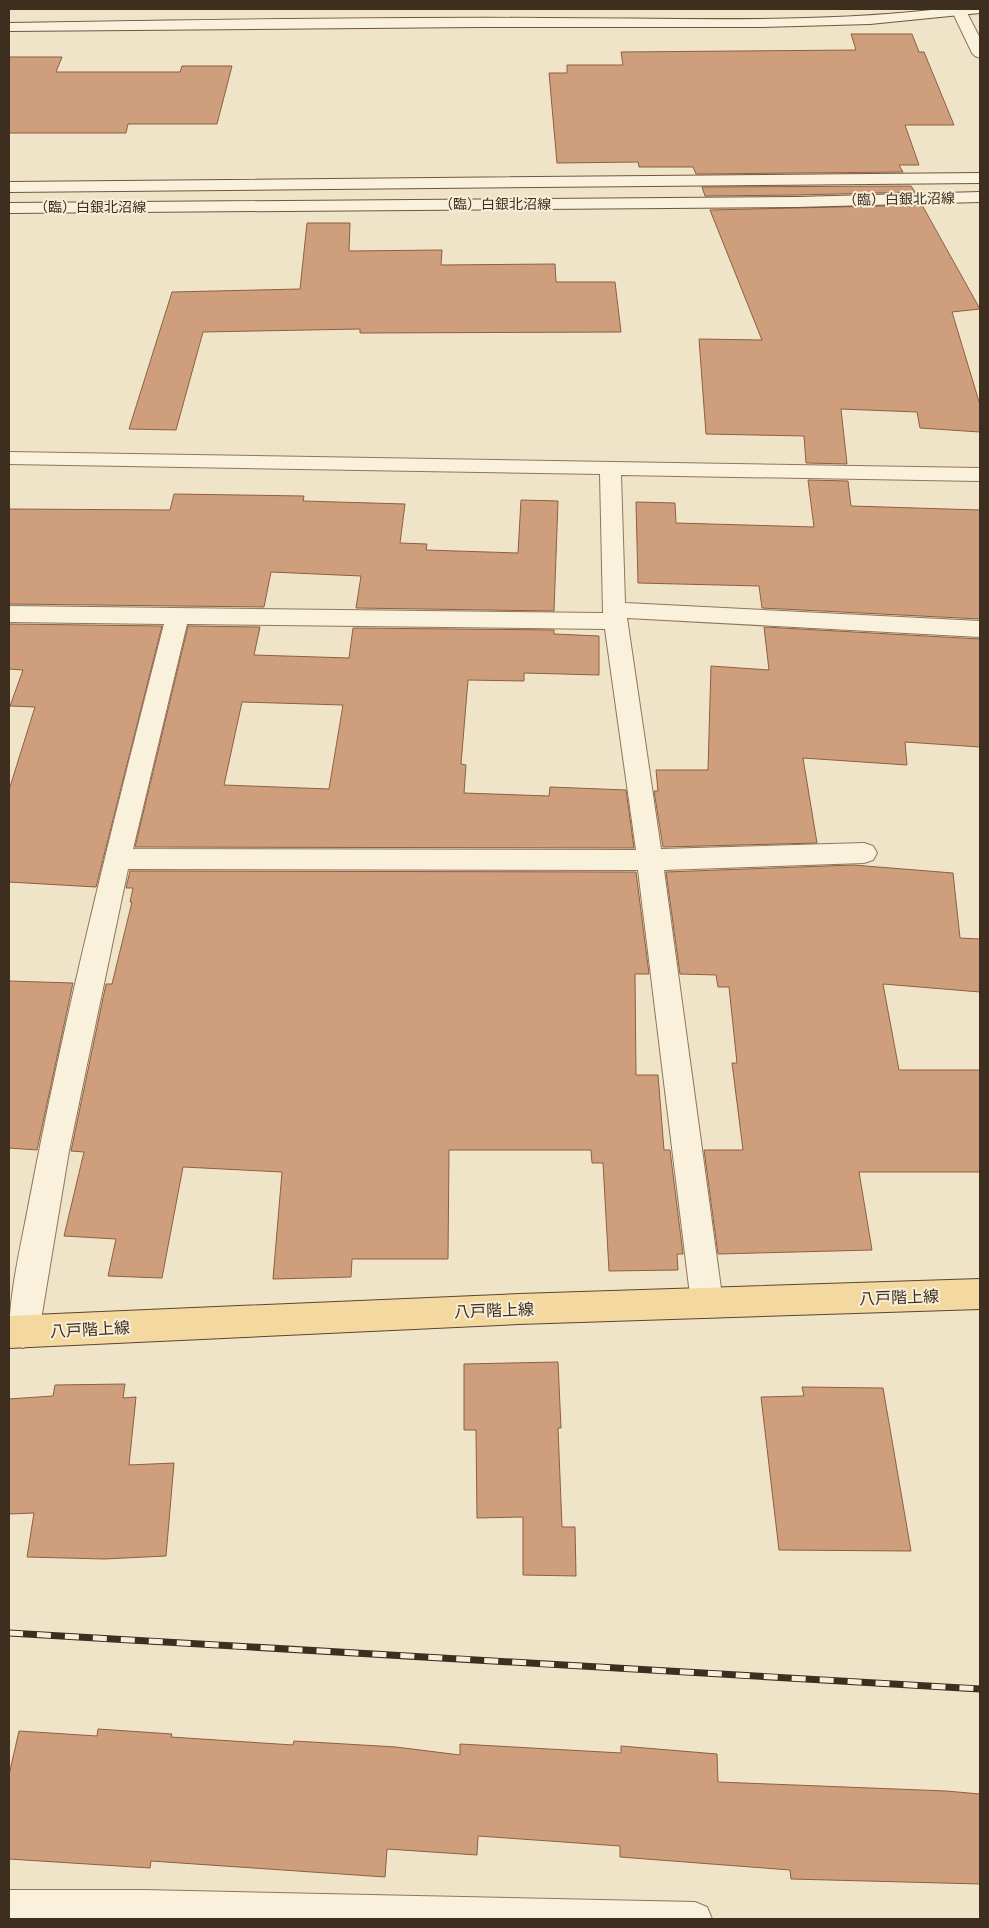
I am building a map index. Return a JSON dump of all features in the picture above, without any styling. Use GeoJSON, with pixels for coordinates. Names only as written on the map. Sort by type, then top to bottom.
{"type":"FeatureCollection","features":[{"type":"Feature","properties":{"kind":"main road","name":"八戸階上線"},"geometry":{"type":"LineString","coordinates":[[16,1332],[520,1308],[980,1294]]}},
{"type":"Feature","properties":{"kind":"street"},"geometry":{"type":"LineString","coordinates":[[276,9],[364,9]]}},
{"type":"Feature","properties":{"kind":"street"},"geometry":{"type":"LineString","coordinates":[[9,27],[350,22],[790,21],[878,19],[978,9]]}},
{"type":"Feature","properties":{"kind":"street"},"geometry":{"type":"LineString","coordinates":[[959,10],[980,53]]}},
{"type":"Feature","properties":{"kind":"street","name":"（臨）白銀北沼線"},"geometry":{"type":"LineString","coordinates":[[9,187],[980,178]]}},
{"type":"Feature","properties":{"kind":"street","name":"（臨）白銀北沼線"},"geometry":{"type":"LineString","coordinates":[[9,208],[787,202],[980,197]]}},
{"type":"Feature","properties":{"kind":"street"},"geometry":{"type":"LineString","coordinates":[[9,458],[980,474]]}},
{"type":"Feature","properties":{"kind":"street"},"geometry":{"type":"LineString","coordinates":[[610,468],[615,615],[650,860],[706,1302]]}},
{"type":"Feature","properties":{"kind":"street"},"geometry":{"type":"LineString","coordinates":[[9,614],[177,616],[615,615],[980,628]]}},
{"type":"Feature","properties":{"kind":"street"},"geometry":{"type":"LineString","coordinates":[[16,1332],[118,859],[177,616]]}},
{"type":"Feature","properties":{"kind":"street"},"geometry":{"type":"LineString","coordinates":[[118,859],[650,860],[864,853]]}},
{"type":"Feature","properties":{"kind":"lane"},"geometry":{"type":"LineString","coordinates":[[9,1907],[144,1907],[695,1919]]}},
{"type":"Feature","properties":{"kind":"building"},"geometry":{"type":"Polygon","coordinates":[[[851,34],[912,34],[919,52],[924,52],[954,125],[905,125],[919,165],[899,165],[903,172],[696,174],[693,167],[639,167],[638,162],[557,163],[549,73],[567,73],[567,65],[623,65],[621,52],[856,50],[851,34]]]}},
{"type":"Feature","properties":{"kind":"building"},"geometry":{"type":"Polygon","coordinates":[[[9,57],[62,57],[56,72],[180,72],[182,66],[232,66],[217,124],[128,124],[126,133],[9,133],[9,57]]]}},
{"type":"Feature","properties":{"kind":"building"},"geometry":{"type":"Polygon","coordinates":[[[911,186],[915,192],[705,196],[702,187],[911,186]]]}},
{"type":"Feature","properties":{"kind":"building"},"geometry":{"type":"Polygon","coordinates":[[[922,205],[980,309],[952,312],[980,405],[980,432],[920,428],[917,412],[841,409],[847,464],[806,463],[804,436],[706,434],[699,339],[762,340],[710,210],[922,205]]]}},
{"type":"Feature","properties":{"kind":"building"},"geometry":{"type":"Polygon","coordinates":[[[307,223],[350,223],[349,251],[442,250],[441,265],[555,264],[556,282],[615,282],[621,332],[360,333],[360,329],[203,332],[176,430],[129,429],[172,292],[300,289],[307,223]]]}},
{"type":"Feature","properties":{"kind":"building"},"geometry":{"type":"Polygon","coordinates":[[[808,480],[848,481],[851,506],[980,510],[980,619],[762,608],[759,586],[638,583],[636,502],[675,503],[676,523],[814,527],[808,480]]]}},
{"type":"Feature","properties":{"kind":"building"},"geometry":{"type":"Polygon","coordinates":[[[174,494],[304,496],[303,501],[405,504],[400,543],[427,544],[426,550],[518,553],[521,500],[558,501],[554,611],[356,608],[361,576],[271,572],[264,607],[9,604],[9,509],[170,510],[174,494]]]}},
{"type":"Feature","properties":{"kind":"building"},"geometry":{"type":"Polygon","coordinates":[[[9,624],[162,626],[96,887],[9,882],[9,790],[35,707],[10,706],[23,670],[9,669],[9,624]]]}},
{"type":"Feature","properties":{"kind":"building"},"geometry":{"type":"Polygon","coordinates":[[[188,626],[260,627],[254,655],[349,658],[353,628],[554,630],[554,634],[599,636],[599,675],[524,673],[524,681],[468,680],[461,764],[466,765],[464,793],[549,796],[550,787],[626,790],[634,848],[135,847],[188,626]],[[242,702],[224,785],[329,789],[343,705],[242,702]]]}},
{"type":"Feature","properties":{"kind":"building"},"geometry":{"type":"Polygon","coordinates":[[[764,627],[980,639],[980,747],[905,742],[907,765],[803,758],[817,843],[663,847],[654,791],[658,791],[656,770],[708,770],[711,666],[769,670],[764,627]]]}},
{"type":"Feature","properties":{"kind":"building"},"geometry":{"type":"Polygon","coordinates":[[[853,865],[953,873],[960,938],[980,939],[980,992],[883,984],[899,1070],[980,1070],[980,1172],[859,1172],[872,1250],[718,1254],[704,1150],[743,1150],[732,1063],[737,1063],[729,987],[718,987],[716,975],[680,974],[666,872],[853,865]]]}},
{"type":"Feature","properties":{"kind":"building"},"geometry":{"type":"Polygon","coordinates":[[[130,871],[636,872],[649,974],[635,974],[636,1075],[658,1075],[664,1150],[670,1150],[683,1254],[677,1254],[678,1270],[609,1271],[603,1163],[592,1163],[591,1150],[449,1150],[448,1259],[352,1259],[351,1277],[273,1279],[282,1172],[183,1167],[162,1278],[108,1276],[116,1239],[64,1236],[84,1152],[71,1151],[106,984],[112,984],[132,902],[130,902],[133,888],[126,888],[130,871]]]}},
{"type":"Feature","properties":{"kind":"building"},"geometry":{"type":"Polygon","coordinates":[[[9,981],[73,983],[37,1150],[9,1148],[9,981]]]}},
{"type":"Feature","properties":{"kind":"building"},"geometry":{"type":"Polygon","coordinates":[[[558,1362],[561,1428],[558,1428],[562,1527],[575,1527],[576,1576],[523,1575],[523,1517],[477,1518],[476,1430],[464,1430],[464,1364],[558,1362]]]}},
{"type":"Feature","properties":{"kind":"building"},"geometry":{"type":"Polygon","coordinates":[[[125,1384],[123,1398],[136,1397],[129,1465],[174,1463],[166,1556],[104,1559],[27,1557],[34,1513],[9,1514],[9,1399],[53,1396],[55,1385],[125,1384]]]}},
{"type":"Feature","properties":{"kind":"building"},"geometry":{"type":"Polygon","coordinates":[[[802,1387],[883,1388],[911,1551],[779,1550],[761,1397],[804,1396],[802,1387]]]}},
{"type":"Feature","properties":{"kind":"building"},"geometry":{"type":"Polygon","coordinates":[[[98,1729],[172,1734],[171,1737],[293,1745],[294,1741],[396,1747],[460,1755],[460,1744],[621,1753],[621,1746],[717,1754],[718,1782],[980,1794],[980,1884],[791,1879],[790,1870],[620,1857],[620,1846],[478,1836],[477,1855],[387,1849],[385,1877],[151,1861],[150,1868],[9,1859],[9,1775],[19,1731],[97,1736],[98,1729]]]}},
{"type":"Feature","properties":{"kind":"railway"},"geometry":{"type":"LineString","coordinates":[[9,1633],[980,1689]]}}]}
